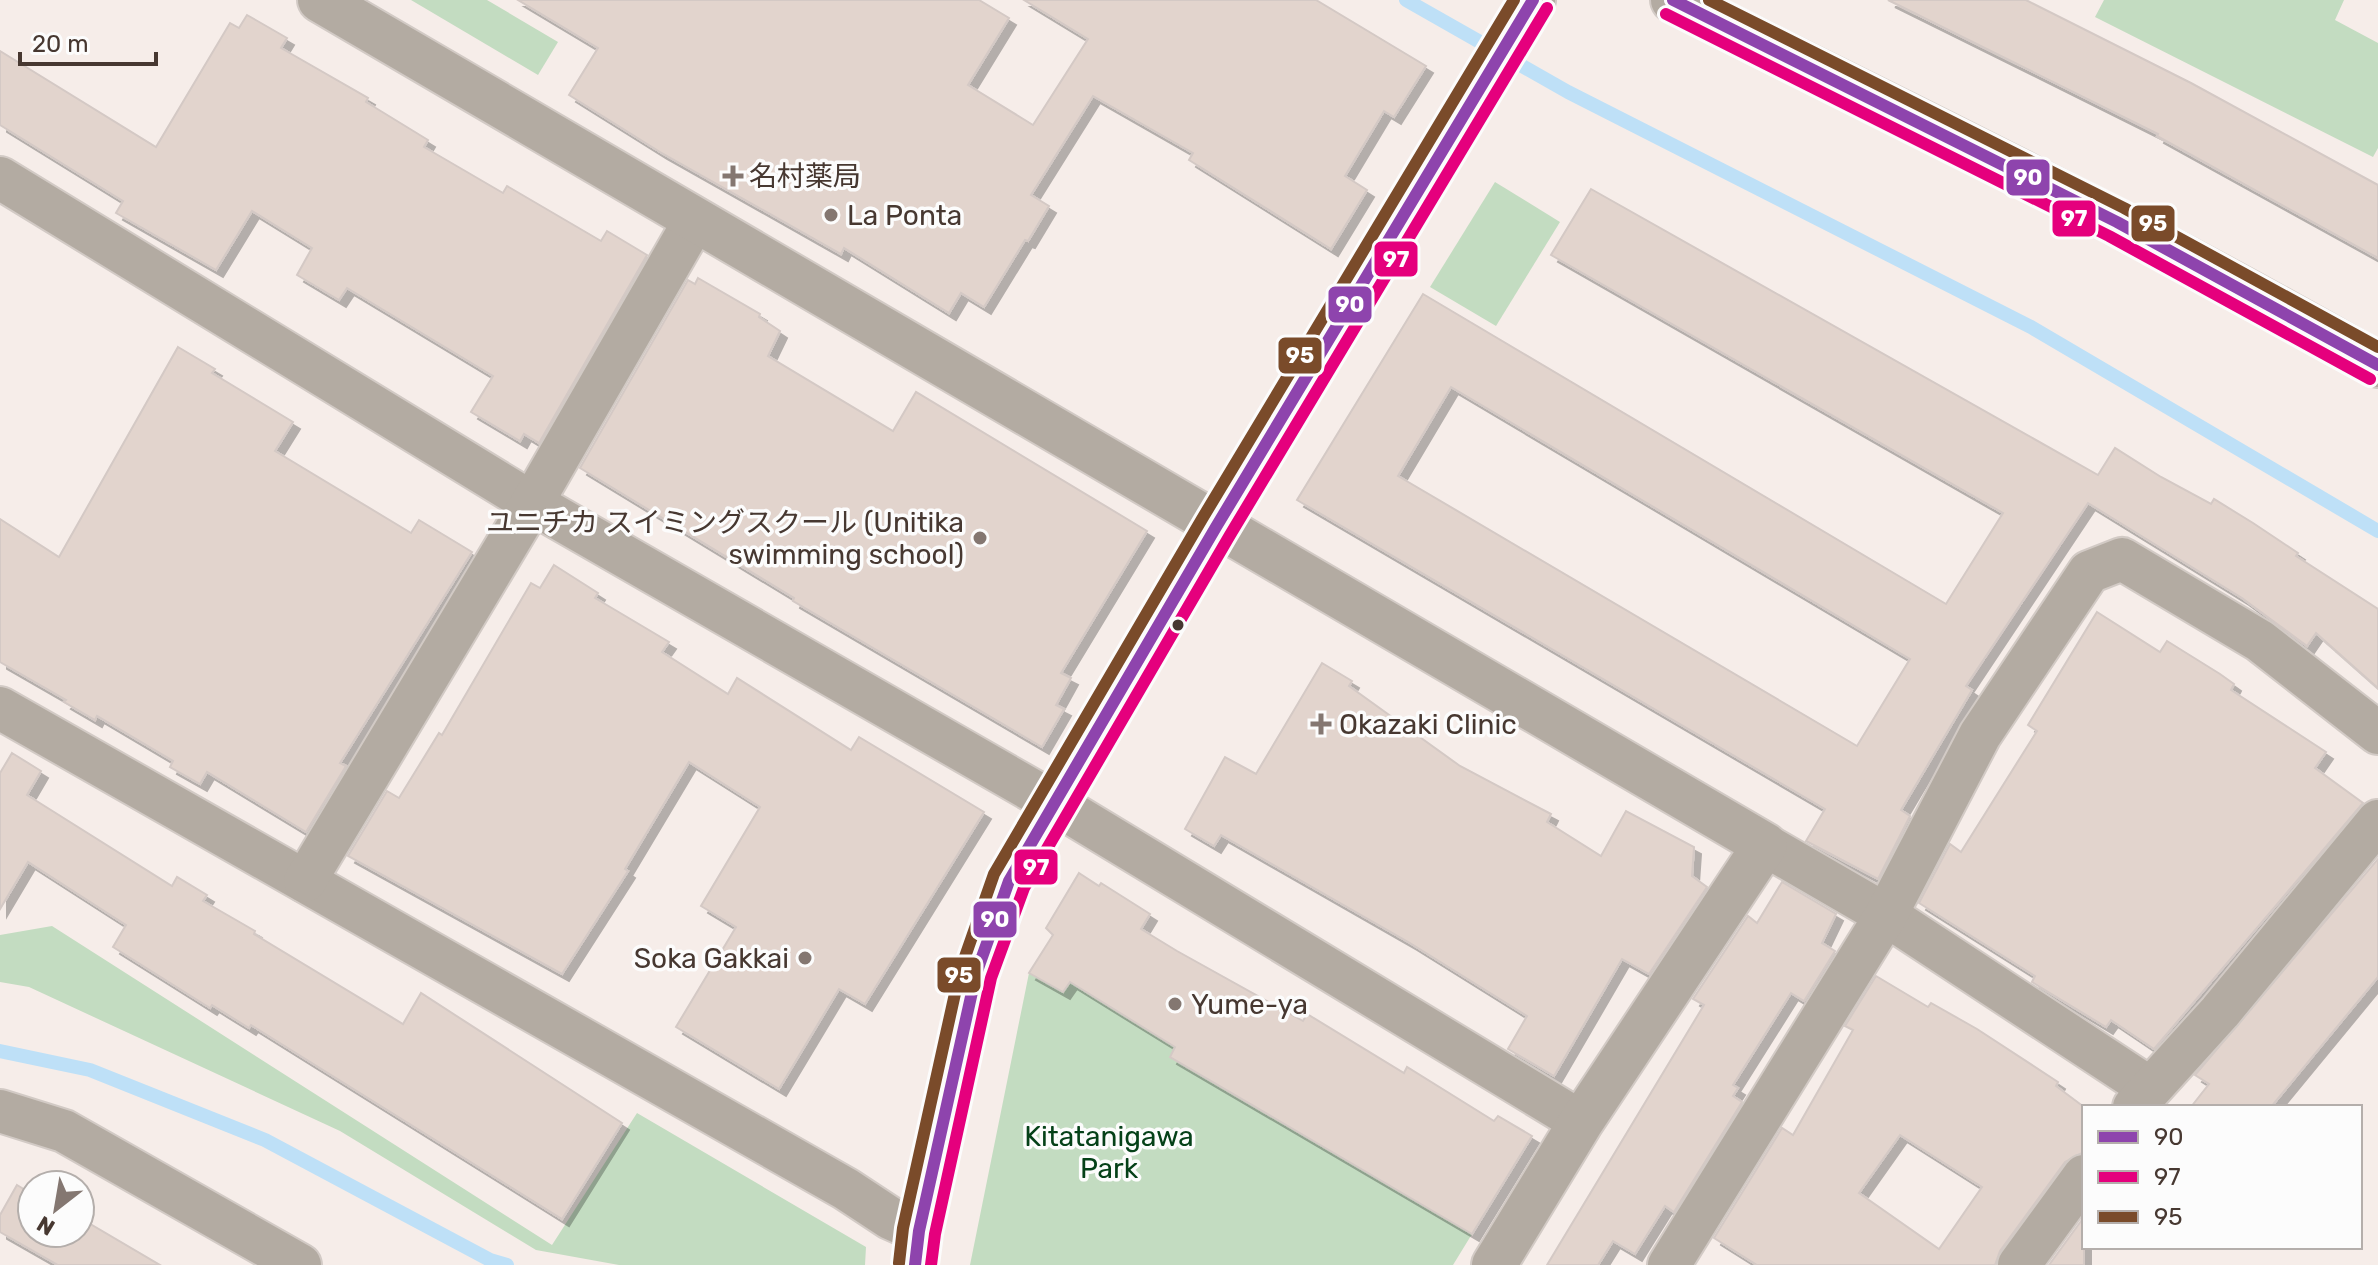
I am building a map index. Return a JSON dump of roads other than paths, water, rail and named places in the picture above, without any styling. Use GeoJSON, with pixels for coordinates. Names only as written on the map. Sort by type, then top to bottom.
{"type":"FeatureCollection","features":[{"type":"Feature","properties":{"kind":"street"},"geometry":{"type":"LineString","coordinates":[[320,0],[1216,527],[1886,915],[2141,1097],[2220,1012],[2378,821]]}},
{"type":"Feature","properties":{"kind":"street"},"geometry":{"type":"LineString","coordinates":[[1673,0],[1933,126],[2213,270],[2378,365]]}},
{"type":"Feature","properties":{"kind":"street"},"geometry":{"type":"LineString","coordinates":[[917,1248],[976,974],[1009,881],[1216,527],[1525,14]]}},
{"type":"Feature","properties":{"kind":"street"},"geometry":{"type":"LineString","coordinates":[[0,178],[532,503],[1054,803],[1581,1122]]}},
{"type":"Feature","properties":{"kind":"street"},"geometry":{"type":"LineString","coordinates":[[305,881],[532,503],[695,220]]}},
{"type":"Feature","properties":{"kind":"street"},"geometry":{"type":"LineString","coordinates":[[1669,1265],[1886,915],[1980,735],[2089,572],[2122,559],[2260,641],[2378,733]]}},
{"type":"Feature","properties":{"kind":"street"},"geometry":{"type":"LineString","coordinates":[[0,708],[846,1189],[890,1218],[917,1248]]}},
{"type":"Feature","properties":{"kind":"street"},"geometry":{"type":"LineString","coordinates":[[1494,1265],[1581,1122],[1765,845]]}},
{"type":"Feature","properties":{"kind":"street"},"geometry":{"type":"LineString","coordinates":[[0,1111],[64,1131],[300,1265]]}},
{"type":"Feature","properties":{"kind":"street"},"geometry":{"type":"LineString","coordinates":[[2019,1265],[2082,1179]]}},
{"type":"Feature","properties":{"kind":"waterway"},"geometry":{"type":"LineString","coordinates":[[1406,0],[1568,92],[2031,327],[2378,531]]}},
{"type":"Feature","properties":{"kind":"waterway"},"geometry":{"type":"LineString","coordinates":[[0,1051],[90,1070],[265,1140],[490,1260],[507,1265]]}},
{"type":"Feature","properties":{"kind":"place","name":"名村薬局"},"geometry":{"type":"Point","coordinates":[733,176]}},
{"type":"Feature","properties":{"kind":"place","name":"La Ponta"},"geometry":{"type":"Point","coordinates":[831,215]}},
{"type":"Feature","properties":{"kind":"place","name":"ユニチカ スイミングスクール (Unitika swimming school)"},"geometry":{"type":"Point","coordinates":[980,538]}},
{"type":"Feature","properties":{"kind":"place","name":"Okazaki Clinic"},"geometry":{"type":"Point","coordinates":[1321,724]}},
{"type":"Feature","properties":{"kind":"place","name":"Soka Gakkai"},"geometry":{"type":"Point","coordinates":[805,958]}},
{"type":"Feature","properties":{"kind":"place","name":"Yume-ya"},"geometry":{"type":"Point","coordinates":[1175,1004]}},
{"type":"Feature","properties":{"kind":"park label","name":"Kitatanigawa Park"},"geometry":{"type":"Point","coordinates":[1109,1152]}}]}
